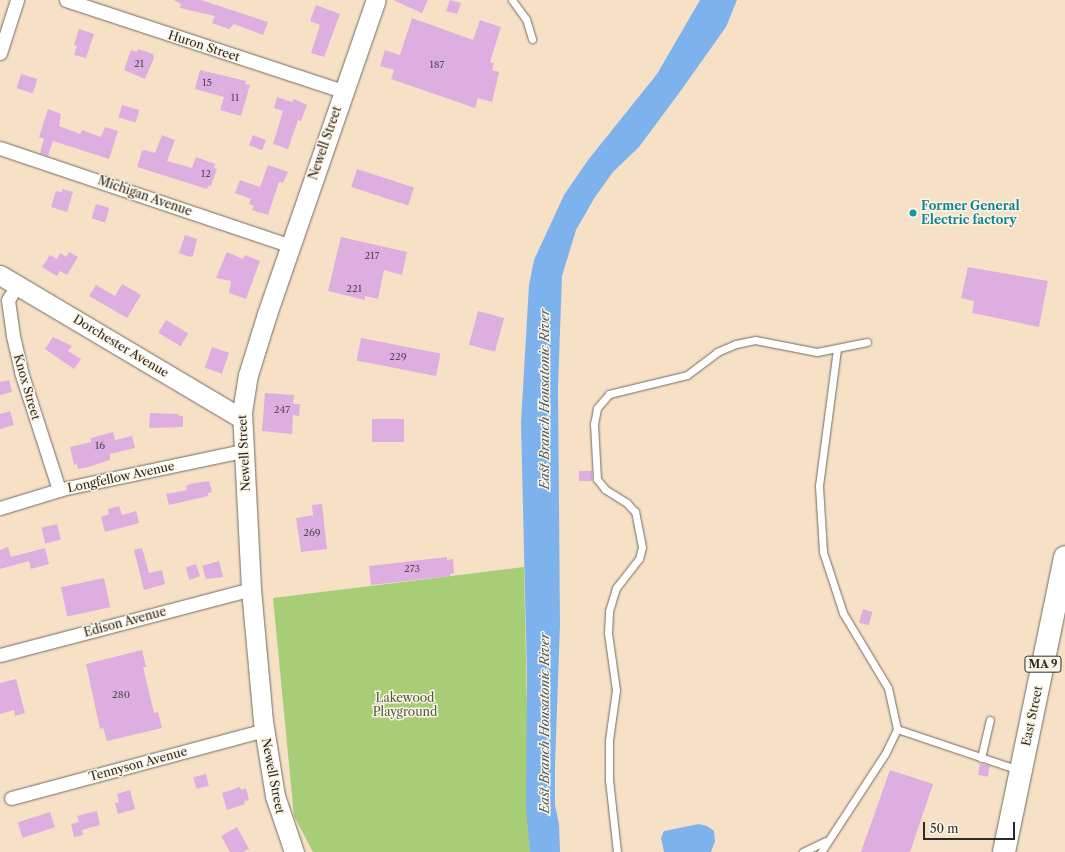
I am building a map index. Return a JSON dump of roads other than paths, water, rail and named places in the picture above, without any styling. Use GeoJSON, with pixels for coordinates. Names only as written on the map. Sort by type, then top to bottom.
{"type":"FeatureCollection","features":[{"type":"Feature","properties":{"kind":"highway","name":"East Street"},"geometry":{"type":"LineString","coordinates":[[1005,849],[1065,557]]}},
{"type":"Feature","properties":{"kind":"street"},"geometry":{"type":"LineString","coordinates":[[0,53],[17,0]]}},
{"type":"Feature","properties":{"kind":"street","name":"Huron Street"},"geometry":{"type":"LineString","coordinates":[[66,0],[343,91]]}},
{"type":"Feature","properties":{"kind":"street","name":"Newell Street"},"geometry":{"type":"LineString","coordinates":[[294,852],[275,796],[265,730],[251,589],[241,418],[248,375],[289,245],[376,0]]}},
{"type":"Feature","properties":{"kind":"street","name":"Michigan Avenue"},"geometry":{"type":"LineString","coordinates":[[0,148],[289,245]]}},
{"type":"Feature","properties":{"kind":"street","name":"Dorchester Avenue"},"geometry":{"type":"LineString","coordinates":[[0,274],[241,418]]}},
{"type":"Feature","properties":{"kind":"street","name":"Knox Street"},"geometry":{"type":"LineString","coordinates":[[17,285],[8,300],[13,336],[21,372],[59,490]]}},
{"type":"Feature","properties":{"kind":"street","name":"Longfellow Avenue"},"geometry":{"type":"LineString","coordinates":[[0,508],[59,490],[243,451]]}},
{"type":"Feature","properties":{"kind":"street","name":"Edison Avenue"},"geometry":{"type":"LineString","coordinates":[[0,655],[251,589]]}},
{"type":"Feature","properties":{"kind":"street","name":"Tennyson Avenue"},"geometry":{"type":"LineString","coordinates":[[11,798],[265,730]]}},
{"type":"Feature","properties":{"kind":"lane"},"geometry":{"type":"LineString","coordinates":[[512,0],[526,19],[532,39]]}},
{"type":"Feature","properties":{"kind":"lane"},"geometry":{"type":"LineString","coordinates":[[617,852],[609,780],[610,740],[616,690],[608,633],[609,611],[616,588],[639,559],[642,547],[634,512],[627,503],[605,489],[597,479],[594,424],[597,408],[609,394],[687,376],[717,352],[736,344],[755,340],[818,352],[868,342]]}},
{"type":"Feature","properties":{"kind":"lane"},"geometry":{"type":"LineString","coordinates":[[821,852],[826,841],[885,754],[897,729],[888,688],[843,613],[823,552],[819,486],[837,349]]}},
{"type":"Feature","properties":{"kind":"lane"},"geometry":{"type":"LineString","coordinates":[[982,758],[990,720]]}},
{"type":"Feature","properties":{"kind":"lane"},"geometry":{"type":"LineString","coordinates":[[897,729],[1020,771]]}},
{"type":"Feature","properties":{"kind":"lane"},"geometry":{"type":"LineString","coordinates":[[803,852],[826,841]]}},
{"type":"Feature","properties":{"kind":"water","name":"East Branch Housatonic River"},"geometry":{"type":"Polygon","coordinates":[[[700,0],[737,0],[726,27],[682,89],[639,147],[613,172],[595,197],[576,230],[562,276],[558,387],[560,624],[555,766],[555,805],[559,824],[560,852],[530,852],[526,807],[527,679],[521,422],[529,285],[534,260],[564,195],[588,160],[657,74],[700,0]]]}},
{"type":"Feature","properties":{"kind":"water"},"geometry":{"type":"Polygon","coordinates":[[[699,824],[707,826],[714,831],[715,841],[711,852],[664,852],[661,838],[664,831],[699,824]]]}},
{"type":"Feature","properties":{"kind":"place","name":"Former General Electric factory"},"geometry":{"type":"Point","coordinates":[913,213]}},
{"type":"Feature","properties":{"kind":"park label","name":"Lakewood Playground"},"geometry":{"type":"Point","coordinates":[405,705]}}]}
